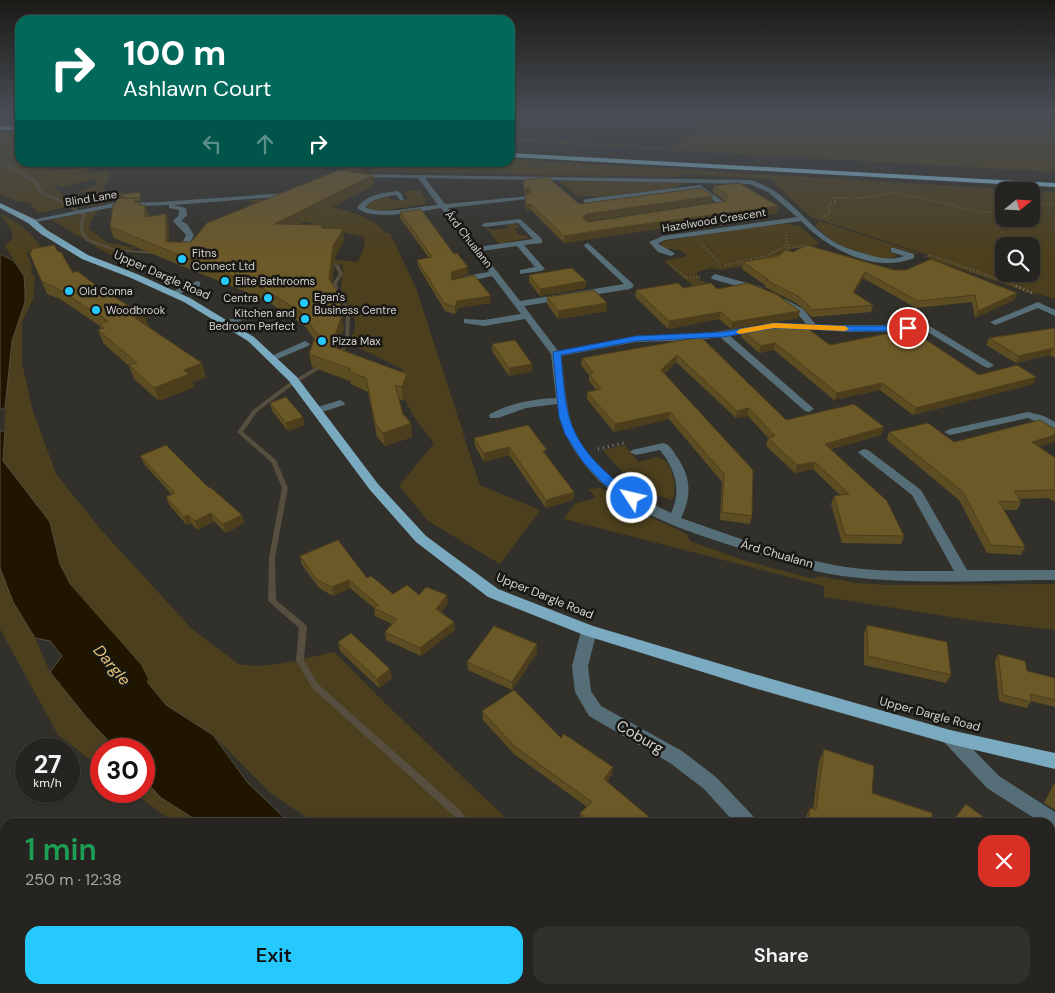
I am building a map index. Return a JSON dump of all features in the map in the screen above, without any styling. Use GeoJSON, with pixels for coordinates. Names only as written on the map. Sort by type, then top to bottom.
{"type":"FeatureCollection","features":[{"type":"Feature","properties":{"kind":"highway"},"geometry":{"type":"LineString","coordinates":[[643,162],[1055,185]]}},
{"type":"Feature","properties":{"kind":"highway"},"geometry":{"type":"LineString","coordinates":[[798,162],[1055,176]]}},
{"type":"Feature","properties":{"kind":"main road","name":"Upper Dargle Road"},"geometry":{"type":"LineString","coordinates":[[0,205],[31,221],[85,257],[173,293],[251,339],[296,383],[374,487],[421,539],[493,593],[589,631],[950,737],[1055,761]]}},
{"type":"Feature","properties":{"kind":"street"},"geometry":{"type":"LineString","coordinates":[[344,174],[696,183],[724,204],[704,207]]}},
{"type":"Feature","properties":{"kind":"street","name":"Árd Chualann"},"geometry":{"type":"LineString","coordinates":[[420,176],[556,354],[564,417],[570,434],[582,453],[608,482],[632,498],[674,520],[744,546],[830,569],[888,576],[1055,575]]}},
{"type":"Feature","properties":{"kind":"street","name":"Hazelwood Crescent"},"geometry":{"type":"LineString","coordinates":[[696,183],[750,182],[771,190],[830,243],[851,252],[887,262],[901,261],[912,256]]}},
{"type":"Feature","properties":{"kind":"street"},"geometry":{"type":"LineString","coordinates":[[586,201],[696,183]]}},
{"type":"Feature","properties":{"kind":"street","name":"Blind Lane"},"geometry":{"type":"LineString","coordinates":[[31,221],[114,205],[158,208],[276,197],[298,192]]}},
{"type":"Feature","properties":{"kind":"street","name":"Árd Chualann"},"geometry":{"type":"LineString","coordinates":[[402,199],[398,194],[379,196],[364,203],[361,208],[368,212],[380,213],[443,205]]}},
{"type":"Feature","properties":{"kind":"street"},"geometry":{"type":"LineString","coordinates":[[443,205],[459,206],[526,197]]}},
{"type":"Feature","properties":{"kind":"street"},"geometry":{"type":"LineString","coordinates":[[158,208],[182,208],[184,215],[177,222],[188,231],[190,235],[187,241]]}},
{"type":"Feature","properties":{"kind":"street","name":"Hazelwood Crescent"},"geometry":{"type":"LineString","coordinates":[[671,254],[661,250],[653,242],[663,238],[802,219]]}},
{"type":"Feature","properties":{"kind":"street"},"geometry":{"type":"LineString","coordinates":[[477,249],[539,241],[520,220],[485,225]]}},
{"type":"Feature","properties":{"kind":"street"},"geometry":{"type":"LineString","coordinates":[[519,244],[541,269],[523,272]]}},
{"type":"Feature","properties":{"kind":"street"},"geometry":{"type":"LineString","coordinates":[[519,304],[630,286],[588,245]]}},
{"type":"Feature","properties":{"kind":"street"},"geometry":{"type":"LineString","coordinates":[[894,250],[912,256]]}},
{"type":"Feature","properties":{"kind":"street","name":"Árd Chualann"},"geometry":{"type":"LineString","coordinates":[[456,283],[468,278],[495,273]]}},
{"type":"Feature","properties":{"kind":"street"},"geometry":{"type":"LineString","coordinates":[[715,277],[772,295],[800,311],[812,326]]}},
{"type":"Feature","properties":{"kind":"street"},"geometry":{"type":"LineString","coordinates":[[173,293],[197,284]]}},
{"type":"Feature","properties":{"kind":"street"},"geometry":{"type":"LineString","coordinates":[[995,322],[1038,305],[1055,313]]}},
{"type":"Feature","properties":{"kind":"street"},"geometry":{"type":"LineString","coordinates":[[226,323],[259,311]]}},
{"type":"Feature","properties":{"kind":"street"},"geometry":{"type":"LineString","coordinates":[[467,321],[484,323],[528,316]]}},
{"type":"Feature","properties":{"kind":"street"},"geometry":{"type":"LineString","coordinates":[[783,326],[850,329],[928,328],[989,365]]}},
{"type":"Feature","properties":{"kind":"street"},"geometry":{"type":"LineString","coordinates":[[556,354],[636,339],[723,335],[765,327]]}},
{"type":"Feature","properties":{"kind":"street"},"geometry":{"type":"LineString","coordinates":[[723,335],[809,409]]}},
{"type":"Feature","properties":{"kind":"street"},"geometry":{"type":"LineString","coordinates":[[272,358],[305,344]]}},
{"type":"Feature","properties":{"kind":"street"},"geometry":{"type":"LineString","coordinates":[[494,416],[508,408],[540,402],[562,401]]}},
{"type":"Feature","properties":{"kind":"street"},"geometry":{"type":"LineString","coordinates":[[316,411],[340,403]]}},
{"type":"Feature","properties":{"kind":"street"},"geometry":{"type":"LineString","coordinates":[[950,432],[1028,416],[1040,418],[1055,427]]}},
{"type":"Feature","properties":{"kind":"street"},"geometry":{"type":"LineString","coordinates":[[636,452],[663,446],[677,464],[684,499],[674,520]]}},
{"type":"Feature","properties":{"kind":"street"},"geometry":{"type":"LineString","coordinates":[[864,452],[917,493],[963,575]]}},
{"type":"Feature","properties":{"kind":"street","name":"Coburg"},"geometry":{"type":"LineString","coordinates":[[589,631],[580,666],[583,692],[595,712],[676,757],[704,778],[742,818]]}},
{"type":"Feature","properties":{"kind":"street"},"geometry":{"type":"LineString","coordinates":[[950,737],[993,782],[1049,818]]}},
{"type":"Feature","properties":{"kind":"path"},"geometry":{"type":"LineString","coordinates":[[834,198],[863,198],[894,192],[977,211],[995,211]]}},
{"type":"Feature","properties":{"kind":"path"},"geometry":{"type":"LineString","coordinates":[[1040,204],[1055,205]]}},
{"type":"Feature","properties":{"kind":"path"},"geometry":{"type":"LineString","coordinates":[[671,254],[659,255],[687,278],[715,277],[730,272],[690,234]]}},
{"type":"Feature","properties":{"kind":"path"},"geometry":{"type":"LineString","coordinates":[[783,249],[830,243]]}},
{"type":"Feature","properties":{"kind":"path"},"geometry":{"type":"LineString","coordinates":[[912,256],[930,256],[1010,283],[1040,296],[1038,305]]}},
{"type":"Feature","properties":{"kind":"path"},"geometry":{"type":"LineString","coordinates":[[582,453],[624,443],[636,452]]}},
{"type":"Feature","properties":{"kind":"shaded area"},"geometry":{"type":"Polygon","coordinates":[[[0,162],[15,162],[15,167],[50,167],[52,170],[98,167],[76,174],[107,170],[111,177],[102,190],[130,194],[100,205],[82,206],[85,193],[78,192],[96,185],[96,179],[63,187],[53,185],[69,201],[63,208],[38,213],[30,203],[16,201],[0,194],[0,162]]]}},
{"type":"Feature","properties":{"kind":"shaded area"},"geometry":{"type":"Polygon","coordinates":[[[515,162],[565,162],[995,188],[995,228],[1040,228],[1040,191],[1055,192],[1055,299],[1035,293],[1032,294],[998,282],[1040,282],[1040,237],[995,237],[995,281],[926,257],[929,255],[811,217],[772,179],[682,174],[680,177],[338,171],[353,167],[368,170],[382,167],[515,167],[515,162]]]}},
{"type":"Feature","properties":{"kind":"shaded area"},"geometry":{"type":"Polygon","coordinates":[[[885,162],[1055,162],[1055,172],[885,162]]]}},
{"type":"Feature","properties":{"kind":"shaded area"},"geometry":{"type":"Polygon","coordinates":[[[560,182],[685,183],[673,188],[599,197],[579,197],[560,182]]]}},
{"type":"Feature","properties":{"kind":"shaded area"},"geometry":{"type":"Polygon","coordinates":[[[420,190],[426,200],[426,204],[375,212],[364,208],[366,204],[380,197],[388,197],[393,201],[408,199],[403,191],[420,190]]]}},
{"type":"Feature","properties":{"kind":"shaded area"},"geometry":{"type":"Polygon","coordinates":[[[284,199],[339,208],[367,218],[378,225],[385,233],[390,233],[416,288],[480,485],[540,510],[500,564],[428,521],[399,486],[434,443],[414,417],[393,378],[404,370],[349,343],[355,329],[355,321],[341,290],[343,265],[284,256],[160,251],[140,253],[153,249],[286,254],[358,262],[365,244],[363,237],[306,222],[247,200],[284,199]]]}},
{"type":"Feature","properties":{"kind":"shaded area"},"geometry":{"type":"Polygon","coordinates":[[[98,210],[90,222],[89,229],[108,243],[136,248],[110,255],[52,220],[98,210]]]}},
{"type":"Feature","properties":{"kind":"shaded area"},"geometry":{"type":"Polygon","coordinates":[[[0,214],[24,228],[42,248],[26,252],[32,266],[31,273],[35,277],[33,299],[22,322],[22,363],[32,408],[56,474],[103,532],[192,629],[238,664],[262,666],[334,652],[506,818],[308,818],[270,793],[213,735],[166,705],[80,603],[60,564],[50,522],[3,461],[7,368],[15,327],[25,302],[24,276],[5,246],[13,238],[11,229],[0,214]]]}},
{"type":"Feature","properties":{"kind":"shaded area"},"geometry":{"type":"Polygon","coordinates":[[[819,221],[919,253],[916,254],[896,248],[888,251],[897,255],[896,257],[882,259],[847,248],[832,241],[815,226],[819,221]]]}},
{"type":"Feature","properties":{"kind":"shaded area"},"geometry":{"type":"Polygon","coordinates":[[[783,223],[799,226],[818,242],[818,245],[792,249],[777,260],[721,270],[711,268],[697,272],[700,280],[708,283],[693,286],[664,261],[687,256],[680,250],[664,248],[660,243],[664,241],[783,223]]]}},
{"type":"Feature","properties":{"kind":"shaded area"},"geometry":{"type":"Polygon","coordinates":[[[514,224],[521,227],[514,229],[519,235],[527,235],[528,238],[499,244],[486,227],[492,230],[508,228],[507,225],[514,224]]]}},
{"type":"Feature","properties":{"kind":"shaded area"},"geometry":{"type":"Polygon","coordinates":[[[624,445],[639,462],[657,457],[666,461],[671,469],[674,480],[675,491],[672,500],[652,493],[634,481],[603,450],[624,445]]]}},
{"type":"Feature","properties":{"kind":"shaded area"},"geometry":{"type":"Polygon","coordinates":[[[601,488],[635,510],[687,534],[690,541],[740,559],[813,579],[820,576],[856,583],[889,585],[1055,584],[1055,630],[977,621],[824,597],[824,586],[564,519],[574,504],[596,498],[588,489],[601,488]]]}},
{"type":"Feature","properties":{"kind":"shaded area"},"geometry":{"type":"Polygon","coordinates":[[[0,568],[13,602],[35,638],[50,672],[106,738],[90,738],[90,760],[80,752],[80,738],[62,738],[58,735],[0,629],[0,568]]]}},
{"type":"Feature","properties":{"kind":"shaded area"},"geometry":{"type":"Polygon","coordinates":[[[155,791],[160,797],[193,818],[168,818],[148,803],[155,803],[155,791]]]}},
{"type":"Feature","properties":{"kind":"water"},"geometry":{"type":"Polygon","coordinates":[[[0,254],[14,261],[24,276],[25,302],[12,341],[5,408],[0,410],[0,254]]]}},
{"type":"Feature","properties":{"kind":"water"},"geometry":{"type":"Polygon","coordinates":[[[0,431],[5,431],[3,461],[50,522],[60,564],[80,603],[80,616],[75,628],[76,635],[82,638],[114,641],[166,705],[213,735],[248,783],[285,818],[193,818],[160,797],[155,791],[155,738],[106,738],[50,672],[62,656],[50,641],[35,638],[13,602],[0,568],[0,431]]]}},
{"type":"Feature","properties":{"kind":"building"},"geometry":{"type":"Polygon","coordinates":[[[339,170],[373,175],[274,224],[323,225],[321,228],[343,229],[333,246],[329,279],[339,294],[342,316],[331,346],[407,374],[402,387],[395,385],[403,414],[411,423],[383,433],[375,423],[366,378],[348,371],[351,369],[309,354],[314,340],[324,343],[301,312],[262,288],[110,227],[113,205],[115,205],[117,198],[135,198],[134,203],[140,202],[139,205],[145,205],[145,217],[166,214],[166,242],[191,242],[207,223],[339,170]]]}},
{"type":"Feature","properties":{"kind":"building"},"geometry":{"type":"Polygon","coordinates":[[[548,177],[579,204],[701,188],[713,196],[587,214],[582,218],[588,222],[726,201],[727,195],[713,186],[739,183],[778,206],[564,236],[531,204],[526,205],[525,195],[532,191],[529,188],[524,189],[523,180],[548,177]]]}},
{"type":"Feature","properties":{"kind":"building"},"geometry":{"type":"Polygon","coordinates":[[[140,192],[139,198],[122,198],[124,194],[140,192]]]}},
{"type":"Feature","properties":{"kind":"building"},"geometry":{"type":"Polygon","coordinates":[[[421,209],[454,254],[457,253],[468,267],[452,272],[451,280],[474,275],[491,296],[457,301],[455,307],[444,303],[417,260],[432,257],[400,212],[421,209]]]}},
{"type":"Feature","properties":{"kind":"building"},"geometry":{"type":"Polygon","coordinates":[[[54,245],[58,252],[61,252],[73,273],[77,271],[101,289],[144,315],[135,318],[202,363],[184,370],[189,374],[154,388],[129,365],[137,363],[98,330],[104,328],[100,324],[108,321],[55,287],[42,282],[29,252],[32,252],[31,249],[54,245]]]}},
{"type":"Feature","properties":{"kind":"building"},"geometry":{"type":"Polygon","coordinates":[[[807,245],[894,270],[906,270],[931,259],[1017,293],[978,311],[975,295],[918,301],[865,272],[853,292],[873,305],[813,310],[798,296],[766,280],[769,280],[743,262],[778,256],[786,250],[793,252],[807,245]]]}},
{"type":"Feature","properties":{"kind":"building"},"geometry":{"type":"Polygon","coordinates":[[[572,268],[586,281],[540,289],[529,275],[572,268]]]}},
{"type":"Feature","properties":{"kind":"building"},"geometry":{"type":"Polygon","coordinates":[[[678,283],[683,288],[711,283],[717,289],[748,283],[776,294],[800,311],[732,322],[721,312],[669,321],[636,290],[678,283]]]}},
{"type":"Feature","properties":{"kind":"building"},"geometry":{"type":"Polygon","coordinates":[[[594,290],[607,303],[558,311],[547,297],[594,290]]]}},
{"type":"Feature","properties":{"kind":"building"},"geometry":{"type":"Polygon","coordinates":[[[776,324],[803,325],[830,345],[910,329],[979,375],[1017,365],[1036,377],[916,408],[882,383],[837,393],[775,343],[761,346],[742,330],[776,324]]]}},
{"type":"Feature","properties":{"kind":"building"},"geometry":{"type":"Polygon","coordinates":[[[1055,328],[1055,349],[1019,356],[989,338],[1055,328]]]}},
{"type":"Feature","properties":{"kind":"building"},"geometry":{"type":"Polygon","coordinates":[[[701,337],[786,420],[854,404],[884,427],[825,444],[887,501],[904,536],[845,535],[834,496],[849,494],[815,462],[797,465],[768,438],[775,436],[749,408],[737,411],[677,355],[661,370],[753,470],[752,516],[722,512],[724,474],[670,412],[615,424],[587,392],[601,389],[589,374],[593,373],[582,358],[701,337]]]}},
{"type":"Feature","properties":{"kind":"building"},"geometry":{"type":"Polygon","coordinates":[[[515,340],[532,364],[509,368],[492,344],[515,340]]]}},
{"type":"Feature","properties":{"kind":"building"},"geometry":{"type":"Polygon","coordinates":[[[286,397],[303,417],[286,423],[270,403],[286,397]]]}},
{"type":"Feature","properties":{"kind":"building"},"geometry":{"type":"Polygon","coordinates":[[[1040,420],[1055,429],[1055,435],[1032,442],[1055,458],[1055,491],[1014,491],[1021,502],[999,501],[1025,547],[991,545],[963,492],[889,432],[928,423],[954,442],[1040,420]]]}},
{"type":"Feature","properties":{"kind":"building"},"geometry":{"type":"Polygon","coordinates":[[[528,425],[547,450],[543,451],[574,492],[546,500],[509,447],[484,453],[474,438],[528,425]]]}},
{"type":"Feature","properties":{"kind":"building"},"geometry":{"type":"Polygon","coordinates":[[[166,445],[209,488],[242,515],[223,524],[211,513],[195,521],[188,515],[184,517],[166,497],[175,493],[140,456],[166,445]]]}},
{"type":"Feature","properties":{"kind":"building"},"geometry":{"type":"Polygon","coordinates":[[[338,540],[367,578],[371,576],[393,594],[407,585],[419,595],[426,587],[447,595],[436,609],[454,622],[420,648],[385,632],[397,619],[374,608],[378,605],[349,580],[332,587],[317,580],[300,556],[338,540]]]}},
{"type":"Feature","properties":{"kind":"building"},"geometry":{"type":"Polygon","coordinates":[[[867,625],[947,642],[951,675],[868,656],[867,625]]]}},
{"type":"Feature","properties":{"kind":"building"},"geometry":{"type":"Polygon","coordinates":[[[494,626],[537,644],[512,682],[467,662],[494,626]]]}},
{"type":"Feature","properties":{"kind":"building"},"geometry":{"type":"Polygon","coordinates":[[[351,633],[390,669],[377,679],[338,642],[351,633]]]}},
{"type":"Feature","properties":{"kind":"building"},"geometry":{"type":"Polygon","coordinates":[[[998,654],[1025,661],[1027,671],[1055,678],[1055,700],[1030,694],[1032,702],[1003,695],[998,654]]]}},
{"type":"Feature","properties":{"kind":"building"},"geometry":{"type":"Polygon","coordinates":[[[514,690],[561,738],[564,734],[613,767],[604,779],[650,818],[586,818],[580,813],[592,802],[514,746],[482,711],[514,690]]]}},
{"type":"Feature","properties":{"kind":"building"},"geometry":{"type":"Polygon","coordinates":[[[824,749],[874,766],[872,793],[932,813],[932,818],[809,818],[810,808],[816,810],[824,749]]]}},
{"type":"Feature","properties":{"kind":"building"},"geometry":{"type":"Polygon","coordinates":[[[966,804],[985,818],[955,818],[966,804]]]}},
{"type":"Feature","properties":{"kind":"waterway"},"geometry":{"type":"LineString","coordinates":[[2,162],[36,182],[44,194],[57,199],[84,215],[81,229],[87,240],[115,250],[155,253]]}},
{"type":"Feature","properties":{"kind":"waterway"},"geometry":{"type":"LineString","coordinates":[[327,263],[337,265],[341,274],[335,283],[336,292],[348,309],[347,345],[336,355]]}},
{"type":"Feature","properties":{"kind":"waterway"},"geometry":{"type":"LineString","coordinates":[[324,364],[288,386],[255,411],[240,432],[274,461],[285,488],[272,557],[272,601],[303,627],[300,660],[315,686],[461,818]]}},
{"type":"Feature","properties":{"kind":"waterway","name":"Dargle"},"geometry":{"type":"LineString","coordinates":[[44,583],[124,679]]}},
{"type":"Feature","properties":{"kind":"slow traffic"},"geometry":{"type":"LineString","coordinates":[[740,332],[774,326],[812,326],[845,329]]}},
{"type":"Feature","properties":{"kind":"place","name":"Fitns Connect Ltd"},"geometry":{"type":"Point","coordinates":[182,259]}},
{"type":"Feature","properties":{"kind":"place","name":"Elite Bathrooms"},"geometry":{"type":"Point","coordinates":[225,281]}},
{"type":"Feature","properties":{"kind":"place","name":"Old Conna"},"geometry":{"type":"Point","coordinates":[69,291]}},
{"type":"Feature","properties":{"kind":"place","name":"Centra"},"geometry":{"type":"Point","coordinates":[268,298]}},
{"type":"Feature","properties":{"kind":"place","name":"Egan's Business Centre"},"geometry":{"type":"Point","coordinates":[304,303]}},
{"type":"Feature","properties":{"kind":"place","name":"Woodbrook"},"geometry":{"type":"Point","coordinates":[96,310]}},
{"type":"Feature","properties":{"kind":"place","name":"Kitchen and Bedroom Perfect"},"geometry":{"type":"Point","coordinates":[305,319]}},
{"type":"Feature","properties":{"kind":"place","name":"Pizza Max"},"geometry":{"type":"Point","coordinates":[322,341]}},
{"type":"Feature","properties":{"kind":"route"},"geometry":{"type":"LineString","coordinates":[[632,498],[608,482],[587,460],[570,434],[564,417],[556,354],[636,339],[723,335],[774,326],[850,329],[908,328]]}}]}
